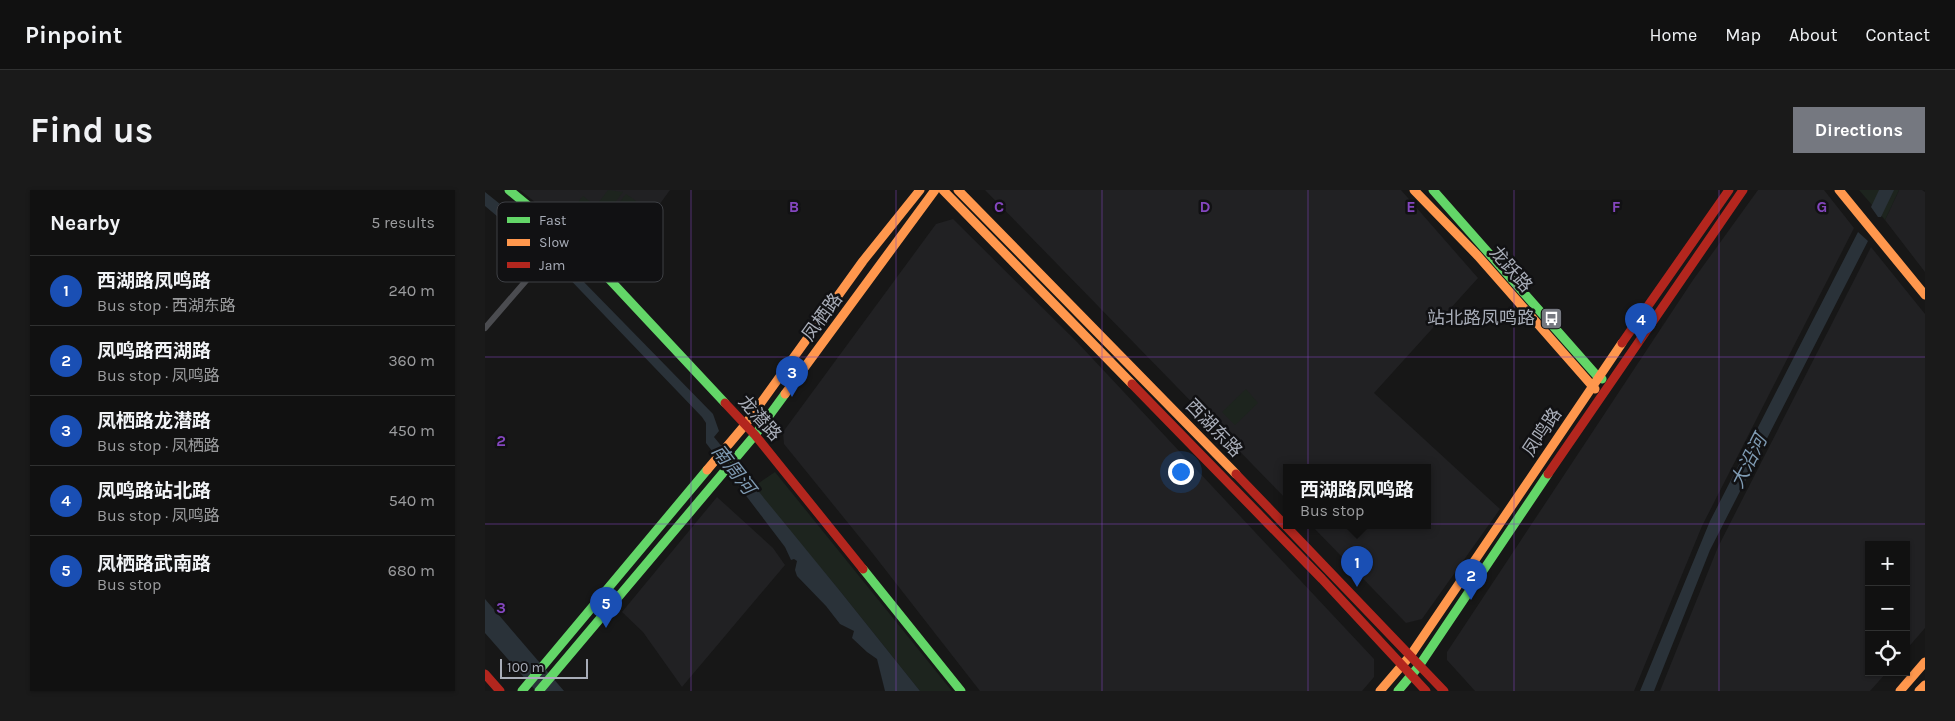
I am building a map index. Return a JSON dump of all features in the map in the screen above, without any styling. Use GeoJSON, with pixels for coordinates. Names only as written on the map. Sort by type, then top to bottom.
{"type":"FeatureCollection","features":[{"type":"Feature","properties":{"kind":"main road","name":"龙潜路"},"geometry":{"type":"LineString","coordinates":[[509,190],[524,202]]}},
{"type":"Feature","properties":{"kind":"main road","name":"凤栖路"},"geometry":{"type":"LineString","coordinates":[[522,691],[745,425],[863,261],[920,190]]}},
{"type":"Feature","properties":{"kind":"main road","name":"凤栖路"},"geometry":{"type":"LineString","coordinates":[[539,691],[755,435],[935,190]]}},
{"type":"Feature","properties":{"kind":"main road","name":"西湖东路"},"geometry":{"type":"LineString","coordinates":[[943,190],[1322,579],[1426,691]]}},
{"type":"Feature","properties":{"kind":"main road","name":"西湖东路"},"geometry":{"type":"LineString","coordinates":[[958,190],[1283,523]]}},
{"type":"Feature","properties":{"kind":"main road","name":"龙跃路"},"geometry":{"type":"LineString","coordinates":[[1414,190],[1478,256],[1591,387],[1602,394]]}},
{"type":"Feature","properties":{"kind":"main road","name":"龙跃路"},"geometry":{"type":"LineString","coordinates":[[1433,190],[1598,377],[1609,383]]}},
{"type":"Feature","properties":{"kind":"main road","name":"凤鸣路"},"geometry":{"type":"LineString","coordinates":[[1380,691],[1410,656],[1591,387],[1729,190]]}},
{"type":"Feature","properties":{"kind":"main road","name":"凤鸣路"},"geometry":{"type":"LineString","coordinates":[[1398,691],[1419,666],[1609,383],[1743,190]]}},
{"type":"Feature","properties":{"kind":"main road"},"geometry":{"type":"LineString","coordinates":[[1839,190],[1925,294]]}},
{"type":"Feature","properties":{"kind":"main road","name":"龙潜路"},"geometry":{"type":"LineString","coordinates":[[612,282],[755,435],[961,691]]}},
{"type":"Feature","properties":{"kind":"main road","name":"西湖东路"},"geometry":{"type":"LineString","coordinates":[[1289,529],[1444,691]]}},
{"type":"Feature","properties":{"kind":"main road"},"geometry":{"type":"LineString","coordinates":[[1899,691],[1923,667]]}},
{"type":"Feature","properties":{"kind":"main road"},"geometry":{"type":"LineString","coordinates":[[485,674],[500,691]]}},
{"type":"Feature","properties":{"kind":"main road"},"geometry":{"type":"LineString","coordinates":[[1919,691],[1925,684]]}},
{"type":"Feature","properties":{"kind":"street"},"geometry":{"type":"LineString","coordinates":[[485,328],[525,282]]}},
{"type":"Feature","properties":{"kind":"shaded area"},"geometry":{"type":"Polygon","coordinates":[[[520,190],[670,190],[661,202],[535,202],[520,190]]]}},
{"type":"Feature","properties":{"kind":"shaded area"},"geometry":{"type":"Polygon","coordinates":[[[608,190],[623,192],[615,202],[599,202],[608,190]]]}},
{"type":"Feature","properties":{"kind":"shaded area"},"geometry":{"type":"Polygon","coordinates":[[[985,190],[1401,190],[1478,278],[1374,393],[1500,509],[1422,619],[1406,623],[1315,529],[1431,529],[1431,464],[1283,464],[1283,496],[985,190]]]}},
{"type":"Feature","properties":{"kind":"shaded area"},"geometry":{"type":"Polygon","coordinates":[[[1758,190],[1824,190],[1854,228],[1702,526],[1634,691],[1475,691],[1447,660],[1447,652],[1693,280],[1758,190]]]}},
{"type":"Feature","properties":{"kind":"shaded area"},"geometry":{"type":"Polygon","coordinates":[[[1859,190],[1899,190],[1885,220],[1859,190]]]}},
{"type":"Feature","properties":{"kind":"shaded area"},"geometry":{"type":"Polygon","coordinates":[[[1899,190],[1922,190],[1925,192],[1925,272],[1885,220],[1899,190]]]}},
{"type":"Feature","properties":{"kind":"shaded area"},"geometry":{"type":"Polygon","coordinates":[[[626,194],[636,201],[635,202],[620,202],[626,194]]]}},
{"type":"Feature","properties":{"kind":"shaded area"},"geometry":{"type":"Polygon","coordinates":[[[583,196],[590,202],[578,202],[583,196]]]}},
{"type":"Feature","properties":{"kind":"shaded area"},"geometry":{"type":"Polygon","coordinates":[[[953,219],[1077,342],[1374,659],[1374,677],[1362,691],[980,691],[784,444],[783,432],[936,224],[953,219]]]}},
{"type":"Feature","properties":{"kind":"shaded area"},"geometry":{"type":"Polygon","coordinates":[[[1871,247],[1925,314],[1925,628],[1910,645],[1910,541],[1865,541],[1865,676],[1883,676],[1870,691],[1660,691],[1718,547],[1871,247]]]}},
{"type":"Feature","properties":{"kind":"shaded area"},"geometry":{"type":"Polygon","coordinates":[[[1246,389],[1258,403],[1235,425],[1222,412],[1246,389]]]}},
{"type":"Feature","properties":{"kind":"shaded area"},"geometry":{"type":"Polygon","coordinates":[[[775,472],[952,691],[920,691],[753,487],[775,472]]]}},
{"type":"Feature","properties":{"kind":"shaded area"},"geometry":{"type":"Polygon","coordinates":[[[717,497],[773,548],[785,565],[682,687],[643,632],[622,612],[717,497]]]}},
{"type":"Feature","properties":{"kind":"water"},"geometry":{"type":"Polygon","coordinates":[[[1879,190],[1894,190],[1881,217],[1878,217],[1871,207],[1879,190]]]}},
{"type":"Feature","properties":{"kind":"water"},"geometry":{"type":"Polygon","coordinates":[[[485,192],[497,202],[497,216],[485,206],[485,192]]]}},
{"type":"Feature","properties":{"kind":"water","name":"大沿河"},"geometry":{"type":"Polygon","coordinates":[[[1858,232],[1868,241],[1710,550],[1654,691],[1640,691],[1710,521],[1858,232]]]}},
{"type":"Feature","properties":{"kind":"water","name":"南周河"},"geometry":{"type":"Polygon","coordinates":[[[572,282],[584,282],[713,414],[719,431],[714,437],[920,691],[885,691],[877,659],[852,638],[854,631],[840,624],[826,606],[797,576],[795,570],[797,561],[791,560],[785,547],[706,443],[706,423],[572,282]]]}},
{"type":"Feature","properties":{"kind":"water"},"geometry":{"type":"Polygon","coordinates":[[[485,599],[564,691],[536,691],[485,633],[485,599]]]}},
{"type":"Feature","properties":{"kind":"traffic: fast"},"geometry":{"type":"LineString","coordinates":[[509,190],[524,202]]}},
{"type":"Feature","properties":{"kind":"traffic: fast"},"geometry":{"type":"LineString","coordinates":[[1433,190],[1598,377],[1602,379]]}},
{"type":"Feature","properties":{"kind":"traffic: fast"},"geometry":{"type":"LineString","coordinates":[[612,282],[725,403]]}},
{"type":"Feature","properties":{"kind":"traffic: fast"},"geometry":{"type":"LineString","coordinates":[[539,691],[755,435],[785,394]]}},
{"type":"Feature","properties":{"kind":"traffic: fast"},"geometry":{"type":"LineString","coordinates":[[522,691],[707,470]]}},
{"type":"Feature","properties":{"kind":"traffic: fast"},"geometry":{"type":"LineString","coordinates":[[1398,691],[1419,666],[1548,474]]}},
{"type":"Feature","properties":{"kind":"traffic: fast"},"geometry":{"type":"LineString","coordinates":[[863,569],[961,691]]}},
{"type":"Feature","properties":{"kind":"traffic: slow"},"geometry":{"type":"LineString","coordinates":[[707,470],[745,425],[863,261],[920,190]]}},
{"type":"Feature","properties":{"kind":"traffic: slow"},"geometry":{"type":"LineString","coordinates":[[785,394],[935,190]]}},
{"type":"Feature","properties":{"kind":"traffic: slow"},"geometry":{"type":"LineString","coordinates":[[943,190],[1132,384]]}},
{"type":"Feature","properties":{"kind":"traffic: slow"},"geometry":{"type":"LineString","coordinates":[[958,190],[1236,474]]}},
{"type":"Feature","properties":{"kind":"traffic: slow"},"geometry":{"type":"LineString","coordinates":[[1414,190],[1478,256],[1595,389]]}},
{"type":"Feature","properties":{"kind":"traffic: slow"},"geometry":{"type":"LineString","coordinates":[[1839,190],[1925,295]]}},
{"type":"Feature","properties":{"kind":"traffic: slow"},"geometry":{"type":"LineString","coordinates":[[1380,691],[1410,656],[1622,343]]}},
{"type":"Feature","properties":{"kind":"traffic: slow"},"geometry":{"type":"LineString","coordinates":[[1900,691],[1925,662]]}},
{"type":"Feature","properties":{"kind":"traffic: slow"},"geometry":{"type":"LineString","coordinates":[[1919,691],[1925,685]]}},
{"type":"Feature","properties":{"kind":"traffic: jam"},"geometry":{"type":"LineString","coordinates":[[1622,343],[1729,190]]}},
{"type":"Feature","properties":{"kind":"traffic: jam"},"geometry":{"type":"LineString","coordinates":[[1548,474],[1743,190]]}},
{"type":"Feature","properties":{"kind":"traffic: jam"},"geometry":{"type":"LineString","coordinates":[[1132,384],[1322,579],[1426,691]]}},
{"type":"Feature","properties":{"kind":"traffic: jam"},"geometry":{"type":"LineString","coordinates":[[725,403],[755,435],[863,569]]}},
{"type":"Feature","properties":{"kind":"traffic: jam"},"geometry":{"type":"LineString","coordinates":[[1236,474],[1283,523]]}},
{"type":"Feature","properties":{"kind":"traffic: jam"},"geometry":{"type":"LineString","coordinates":[[1289,529],[1444,691]]}},
{"type":"Feature","properties":{"kind":"traffic: jam"},"geometry":{"type":"LineString","coordinates":[[485,674],[500,691]]}},
{"type":"Feature","properties":{"kind":"place","name":"站北路凤鸣路"},"geometry":{"type":"Point","coordinates":[1551,318]}},
{"type":"Feature","properties":{"kind":"place","name":"凤鸣路站北路"},"geometry":{"type":"Point","coordinates":[1641,344]}},
{"type":"Feature","properties":{"kind":"place","name":"凤栖路龙潜路"},"geometry":{"type":"Point","coordinates":[792,397]}},
{"type":"Feature","properties":{"kind":"place","name":"西湖路凤鸣路"},"geometry":{"type":"Point","coordinates":[1357,587]}},
{"type":"Feature","properties":{"kind":"place","name":"凤鸣路西湖路"},"geometry":{"type":"Point","coordinates":[1471,600]}},
{"type":"Feature","properties":{"kind":"place","name":"凤栖路武南路"},"geometry":{"type":"Point","coordinates":[606,628]}}]}
